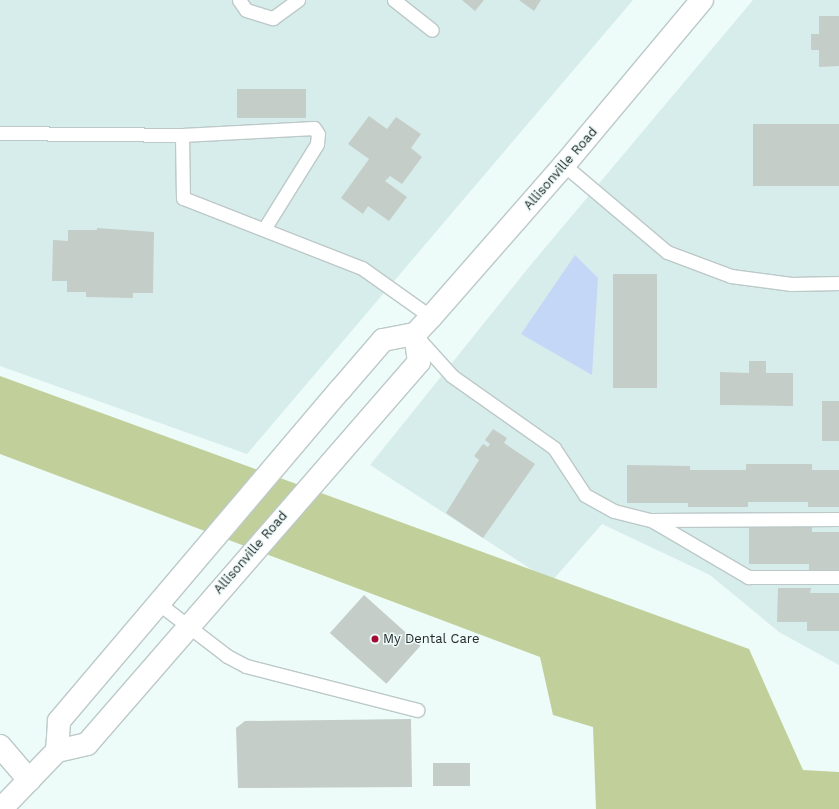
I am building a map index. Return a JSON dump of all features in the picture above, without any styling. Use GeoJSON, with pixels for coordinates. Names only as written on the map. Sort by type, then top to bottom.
{"type":"FeatureCollection","features":[{"type":"Feature","properties":{"kind":"main road","name":"Allisonville Road"},"geometry":{"type":"LineString","coordinates":[[57,752],[87,744],[418,362],[415,334],[564,165],[702,0]]}},
{"type":"Feature","properties":{"kind":"main road"},"geometry":{"type":"LineString","coordinates":[[1,809],[57,752],[59,721],[383,340],[415,334]]}},
{"type":"Feature","properties":{"kind":"main road"},"geometry":{"type":"LineString","coordinates":[[0,746],[29,780]]}},
{"type":"Feature","properties":{"kind":"lane"},"geometry":{"type":"LineString","coordinates":[[239,0],[246,10],[274,18],[298,0]]}},
{"type":"Feature","properties":{"kind":"lane"},"geometry":{"type":"LineString","coordinates":[[394,0],[432,30]]}},
{"type":"Feature","properties":{"kind":"lane"},"geometry":{"type":"LineString","coordinates":[[0,133],[182,135],[314,128],[318,134],[317,144],[264,229]]}},
{"type":"Feature","properties":{"kind":"lane"},"geometry":{"type":"LineString","coordinates":[[182,135],[183,198],[362,268],[431,317]]}},
{"type":"Feature","properties":{"kind":"lane"},"geometry":{"type":"LineString","coordinates":[[564,165],[667,252],[731,276],[791,284],[839,283]]}},
{"type":"Feature","properties":{"kind":"lane"},"geometry":{"type":"LineString","coordinates":[[415,334],[452,376],[554,448],[585,495],[614,511],[652,520],[839,519]]}},
{"type":"Feature","properties":{"kind":"lane"},"geometry":{"type":"LineString","coordinates":[[652,520],[748,577],[839,577]]}},
{"type":"Feature","properties":{"kind":"lane"},"geometry":{"type":"LineString","coordinates":[[158,603],[227,656],[246,666],[417,710]]}},
{"type":"Feature","properties":{"kind":"shaded area"},"geometry":{"type":"Polygon","coordinates":[[[0,0],[633,0],[247,454],[0,366],[0,0]]]}},
{"type":"Feature","properties":{"kind":"shaded area"},"geometry":{"type":"Polygon","coordinates":[[[753,0],[839,0],[839,665],[779,632],[710,575],[602,524],[551,582],[370,465],[529,267],[753,0]]]}},
{"type":"Feature","properties":{"kind":"green space"},"geometry":{"type":"Polygon","coordinates":[[[0,376],[749,649],[803,770],[839,772],[839,809],[596,809],[593,727],[553,715],[540,657],[0,454],[0,376]]]}},
{"type":"Feature","properties":{"kind":"water"},"geometry":{"type":"Polygon","coordinates":[[[575,255],[598,278],[592,375],[521,334],[575,255]]]}},
{"type":"Feature","properties":{"kind":"building"},"geometry":{"type":"Polygon","coordinates":[[[462,0],[484,0],[475,11],[462,0]]]}},
{"type":"Feature","properties":{"kind":"building"},"geometry":{"type":"Polygon","coordinates":[[[519,0],[541,0],[534,11],[519,0]]]}},
{"type":"Feature","properties":{"kind":"building"},"geometry":{"type":"Polygon","coordinates":[[[819,16],[839,16],[839,66],[819,67],[819,50],[811,50],[811,34],[819,34],[819,16]]]}},
{"type":"Feature","properties":{"kind":"building"},"geometry":{"type":"Polygon","coordinates":[[[237,89],[306,89],[306,118],[237,118],[237,89]]]}},
{"type":"Feature","properties":{"kind":"building"},"geometry":{"type":"Polygon","coordinates":[[[369,116],[387,129],[396,117],[421,134],[411,148],[422,157],[402,184],[390,176],[385,181],[407,197],[389,221],[368,206],[363,214],[341,198],[369,159],[348,144],[369,116]]]}},
{"type":"Feature","properties":{"kind":"building"},"geometry":{"type":"Polygon","coordinates":[[[753,124],[839,124],[839,186],[753,186],[753,124]]]}},
{"type":"Feature","properties":{"kind":"building"},"geometry":{"type":"Polygon","coordinates":[[[97,228],[154,232],[153,293],[133,293],[133,298],[86,297],[86,292],[67,292],[67,281],[52,281],[53,240],[68,241],[68,230],[97,230],[97,228]]]}},
{"type":"Feature","properties":{"kind":"building"},"geometry":{"type":"Polygon","coordinates":[[[613,274],[657,274],[657,388],[613,388],[613,274]]]}},
{"type":"Feature","properties":{"kind":"building"},"geometry":{"type":"Polygon","coordinates":[[[749,361],[766,361],[766,373],[793,373],[793,406],[720,405],[720,372],[749,373],[749,361]]]}},
{"type":"Feature","properties":{"kind":"building"},"geometry":{"type":"Polygon","coordinates":[[[822,401],[839,401],[839,441],[822,441],[822,401]]]}},
{"type":"Feature","properties":{"kind":"building"},"geometry":{"type":"Polygon","coordinates":[[[493,429],[507,438],[504,443],[535,464],[483,538],[446,513],[479,460],[474,456],[483,444],[488,447],[490,444],[485,440],[493,429]]]}},
{"type":"Feature","properties":{"kind":"building"},"geometry":{"type":"Polygon","coordinates":[[[746,464],[812,464],[812,470],[839,470],[839,507],[808,507],[808,502],[748,502],[748,507],[688,507],[688,503],[627,503],[627,465],[690,466],[690,470],[746,470],[746,464]]]}},
{"type":"Feature","properties":{"kind":"building"},"geometry":{"type":"Polygon","coordinates":[[[749,527],[812,527],[812,532],[839,532],[839,570],[809,570],[809,564],[749,564],[749,527]]]}},
{"type":"Feature","properties":{"kind":"building"},"geometry":{"type":"Polygon","coordinates":[[[778,588],[811,588],[810,593],[839,593],[839,631],[807,631],[807,622],[777,622],[778,588]]]}},
{"type":"Feature","properties":{"kind":"building","name":"My Dental Care"},"geometry":{"type":"Polygon","coordinates":[[[364,595],[420,646],[386,684],[330,633],[364,595]]]}},
{"type":"Feature","properties":{"kind":"building"},"geometry":{"type":"Polygon","coordinates":[[[411,719],[412,787],[238,788],[236,728],[245,721],[411,719]]]}},
{"type":"Feature","properties":{"kind":"building"},"geometry":{"type":"Polygon","coordinates":[[[433,763],[470,763],[470,786],[433,786],[433,763]]]}},
{"type":"Feature","properties":{"kind":"place","name":"My Dental Care"},"geometry":{"type":"Point","coordinates":[375,639]}}]}
